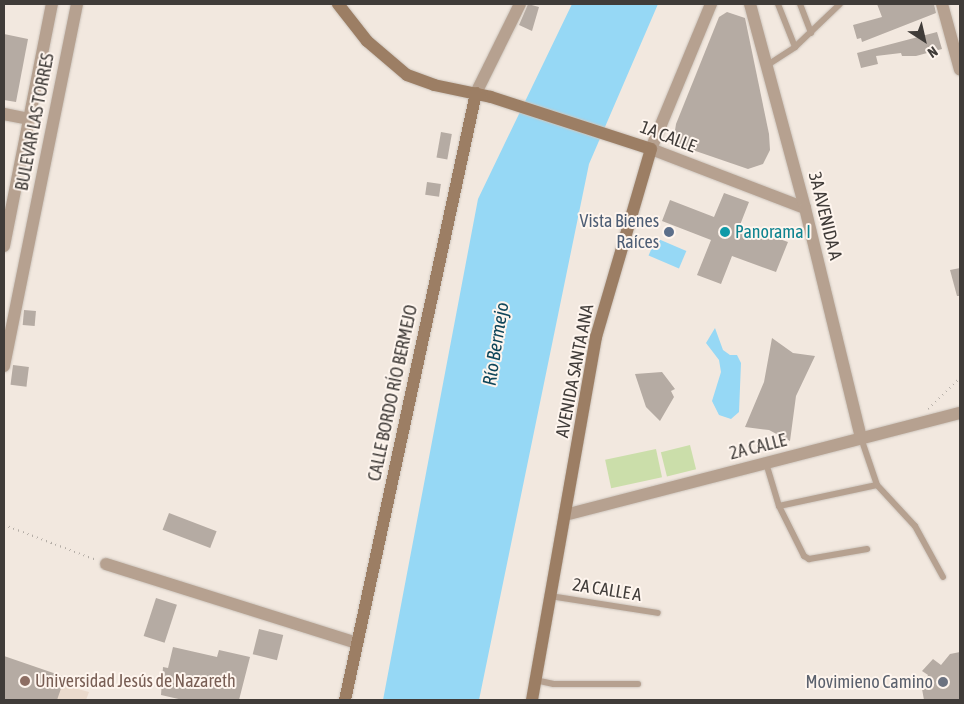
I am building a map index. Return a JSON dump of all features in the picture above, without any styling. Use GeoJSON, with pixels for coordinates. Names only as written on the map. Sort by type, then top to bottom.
{"type":"FeatureCollection","features":[{"type":"Feature","properties":{"kind":"main road","name":"1A CALLE"},"geometry":{"type":"LineString","coordinates":[[338,4],[367,41],[407,75],[434,85],[476,93],[516,105],[651,149]]}},
{"type":"Feature","properties":{"kind":"main road","name":"CALLE BORDO RÍO BERMEJO"},"geometry":{"type":"LineString","coordinates":[[345,700],[476,93]]}},
{"type":"Feature","properties":{"kind":"main road","name":"AVENIDA SANTA ANA"},"geometry":{"type":"LineString","coordinates":[[532,700],[596,337],[651,149]]}},
{"type":"Feature","properties":{"kind":"street","name":"BULEVAR LAS TORRES"},"geometry":{"type":"LineString","coordinates":[[4,246],[52,4]]}},
{"type":"Feature","properties":{"kind":"street","name":"BULEVAR LAS TORRES"},"geometry":{"type":"LineString","coordinates":[[4,366],[77,4]]}},
{"type":"Feature","properties":{"kind":"street"},"geometry":{"type":"LineString","coordinates":[[476,93],[520,4]]}},
{"type":"Feature","properties":{"kind":"street","name":"AVENIDA SANTA ANA"},"geometry":{"type":"LineString","coordinates":[[651,149],[711,4]]}},
{"type":"Feature","properties":{"kind":"street","name":"3A AVENIDA A"},"geometry":{"type":"LineString","coordinates":[[750,4],[805,208],[861,438]]}},
{"type":"Feature","properties":{"kind":"street"},"geometry":{"type":"LineString","coordinates":[[942,4],[960,70]]}},
{"type":"Feature","properties":{"kind":"street"},"geometry":{"type":"LineString","coordinates":[[7,114],[29,119]]}},
{"type":"Feature","properties":{"kind":"street","name":"1A CALLE"},"geometry":{"type":"LineString","coordinates":[[651,149],[805,208]]}},
{"type":"Feature","properties":{"kind":"street","name":"2A CALLE"},"geometry":{"type":"LineString","coordinates":[[565,515],[960,413]]}},
{"type":"Feature","properties":{"kind":"street"},"geometry":{"type":"LineString","coordinates":[[106,564],[356,644]]}},
{"type":"Feature","properties":{"kind":"lane"},"geometry":{"type":"LineString","coordinates":[[778,4],[795,47]]}},
{"type":"Feature","properties":{"kind":"lane"},"geometry":{"type":"LineString","coordinates":[[800,4],[811,33]]}},
{"type":"Feature","properties":{"kind":"lane"},"geometry":{"type":"LineString","coordinates":[[766,66],[795,47],[840,4]]}},
{"type":"Feature","properties":{"kind":"lane"},"geometry":{"type":"LineString","coordinates":[[861,438],[877,486],[915,526],[943,577]]}},
{"type":"Feature","properties":{"kind":"lane"},"geometry":{"type":"LineString","coordinates":[[766,463],[779,506],[804,556],[809,559],[867,549]]}},
{"type":"Feature","properties":{"kind":"lane"},"geometry":{"type":"LineString","coordinates":[[779,506],[877,486]]}},
{"type":"Feature","properties":{"kind":"lane","name":"2A CALLE A"},"geometry":{"type":"LineString","coordinates":[[550,596],[658,613]]}},
{"type":"Feature","properties":{"kind":"lane"},"geometry":{"type":"LineString","coordinates":[[535,680],[554,684],[638,684]]}},
{"type":"Feature","properties":{"kind":"path"},"geometry":{"type":"LineString","coordinates":[[924,412],[960,378]]}},
{"type":"Feature","properties":{"kind":"path"},"geometry":{"type":"LineString","coordinates":[[4,524],[106,564]]}},
{"type":"Feature","properties":{"kind":"shaded area","name":"Universidad Jesús de Nazareth"},"geometry":{"type":"Polygon","coordinates":[[[4,669],[89,692],[86,700],[4,700],[4,669]]]}},
{"type":"Feature","properties":{"kind":"green space"},"geometry":{"type":"Polygon","coordinates":[[[690,445],[696,469],[667,477],[661,452],[690,445]]]}},
{"type":"Feature","properties":{"kind":"green space"},"geometry":{"type":"Polygon","coordinates":[[[656,449],[662,477],[611,488],[605,460],[656,449]]]}},
{"type":"Feature","properties":{"kind":"water","name":"Río Bermejo"},"geometry":{"type":"Polygon","coordinates":[[[572,4],[658,4],[589,164],[479,700],[383,700],[478,199],[572,4]]]}},
{"type":"Feature","properties":{"kind":"water"},"geometry":{"type":"Polygon","coordinates":[[[656,238],[686,251],[679,268],[649,255],[656,238]]]}},
{"type":"Feature","properties":{"kind":"water"},"geometry":{"type":"Polygon","coordinates":[[[715,328],[723,350],[730,355],[737,355],[741,363],[739,412],[731,419],[719,415],[712,401],[721,372],[719,360],[706,343],[715,328]]]}},
{"type":"Feature","properties":{"kind":"building"},"geometry":{"type":"Polygon","coordinates":[[[528,4],[539,7],[532,31],[519,25],[528,4]]]}},
{"type":"Feature","properties":{"kind":"building"},"geometry":{"type":"Polygon","coordinates":[[[877,4],[934,4],[936,13],[862,42],[861,38],[857,39],[853,25],[882,17],[877,4]]]}},
{"type":"Feature","properties":{"kind":"building"},"geometry":{"type":"Polygon","coordinates":[[[727,12],[745,18],[769,134],[770,150],[763,164],[748,169],[681,146],[674,137],[676,124],[719,17],[727,12]]]}},
{"type":"Feature","properties":{"kind":"building"},"geometry":{"type":"Polygon","coordinates":[[[937,32],[942,49],[916,56],[902,56],[901,53],[876,56],[878,64],[861,68],[857,53],[937,32]]]}},
{"type":"Feature","properties":{"kind":"building"},"geometry":{"type":"Polygon","coordinates":[[[4,34],[28,39],[16,102],[4,100],[4,34]]]}},
{"type":"Feature","properties":{"kind":"building"},"geometry":{"type":"Polygon","coordinates":[[[441,132],[452,134],[447,160],[436,158],[441,132]]]}},
{"type":"Feature","properties":{"kind":"building"},"geometry":{"type":"Polygon","coordinates":[[[427,182],[441,184],[439,197],[425,195],[427,182]]]}},
{"type":"Feature","properties":{"kind":"building","name":"Panorama I"},"geometry":{"type":"Polygon","coordinates":[[[724,193],[749,202],[740,225],[788,242],[776,272],[732,256],[721,284],[697,275],[711,240],[662,221],[670,200],[714,217],[724,193]]]}},
{"type":"Feature","properties":{"kind":"building"},"geometry":{"type":"Polygon","coordinates":[[[960,268],[960,296],[957,296],[950,270],[960,268]]]}},
{"type":"Feature","properties":{"kind":"building"},"geometry":{"type":"Polygon","coordinates":[[[24,310],[36,311],[35,326],[23,325],[24,310]]]}},
{"type":"Feature","properties":{"kind":"building"},"geometry":{"type":"Polygon","coordinates":[[[772,338],[793,353],[815,356],[796,396],[790,441],[769,430],[745,427],[764,382],[772,338]]]}},
{"type":"Feature","properties":{"kind":"building"},"geometry":{"type":"Polygon","coordinates":[[[13,365],[29,367],[26,387],[11,385],[13,365]]]}},
{"type":"Feature","properties":{"kind":"building"},"geometry":{"type":"Polygon","coordinates":[[[662,372],[675,389],[671,391],[674,397],[660,421],[646,407],[635,374],[662,372]]]}},
{"type":"Feature","properties":{"kind":"building"},"geometry":{"type":"Polygon","coordinates":[[[169,513],[217,531],[210,548],[163,530],[169,513]]]}},
{"type":"Feature","properties":{"kind":"building"},"geometry":{"type":"Polygon","coordinates":[[[156,598],[177,605],[165,643],[144,636],[156,598]]]}},
{"type":"Feature","properties":{"kind":"building"},"geometry":{"type":"Polygon","coordinates":[[[259,629],[283,635],[277,660],[253,654],[259,629]]]}},
{"type":"Feature","properties":{"kind":"building"},"geometry":{"type":"Polygon","coordinates":[[[173,647],[217,657],[219,650],[250,657],[239,700],[183,700],[161,695],[163,667],[168,668],[173,647]]]}},
{"type":"Feature","properties":{"kind":"building","name":"Movimieno Camino"},"geometry":{"type":"Polygon","coordinates":[[[960,652],[960,700],[924,700],[922,689],[928,675],[922,671],[933,659],[941,665],[950,654],[960,652]]]}},
{"type":"Feature","properties":{"kind":"building","name":"Universidad Jesús de Nazareth"},"geometry":{"type":"Polygon","coordinates":[[[4,656],[65,677],[57,700],[4,700],[4,656]]]}},
{"type":"Feature","properties":{"kind":"place","name":"Vista Bienes Raíces"},"geometry":{"type":"Point","coordinates":[669,232]}},
{"type":"Feature","properties":{"kind":"place","name":"Panorama I"},"geometry":{"type":"Point","coordinates":[725,232]}},
{"type":"Feature","properties":{"kind":"place","name":"Universidad Jesús de Nazareth"},"geometry":{"type":"Point","coordinates":[25,681]}},
{"type":"Feature","properties":{"kind":"place","name":"Movimieno Camino"},"geometry":{"type":"Point","coordinates":[943,682]}}]}
